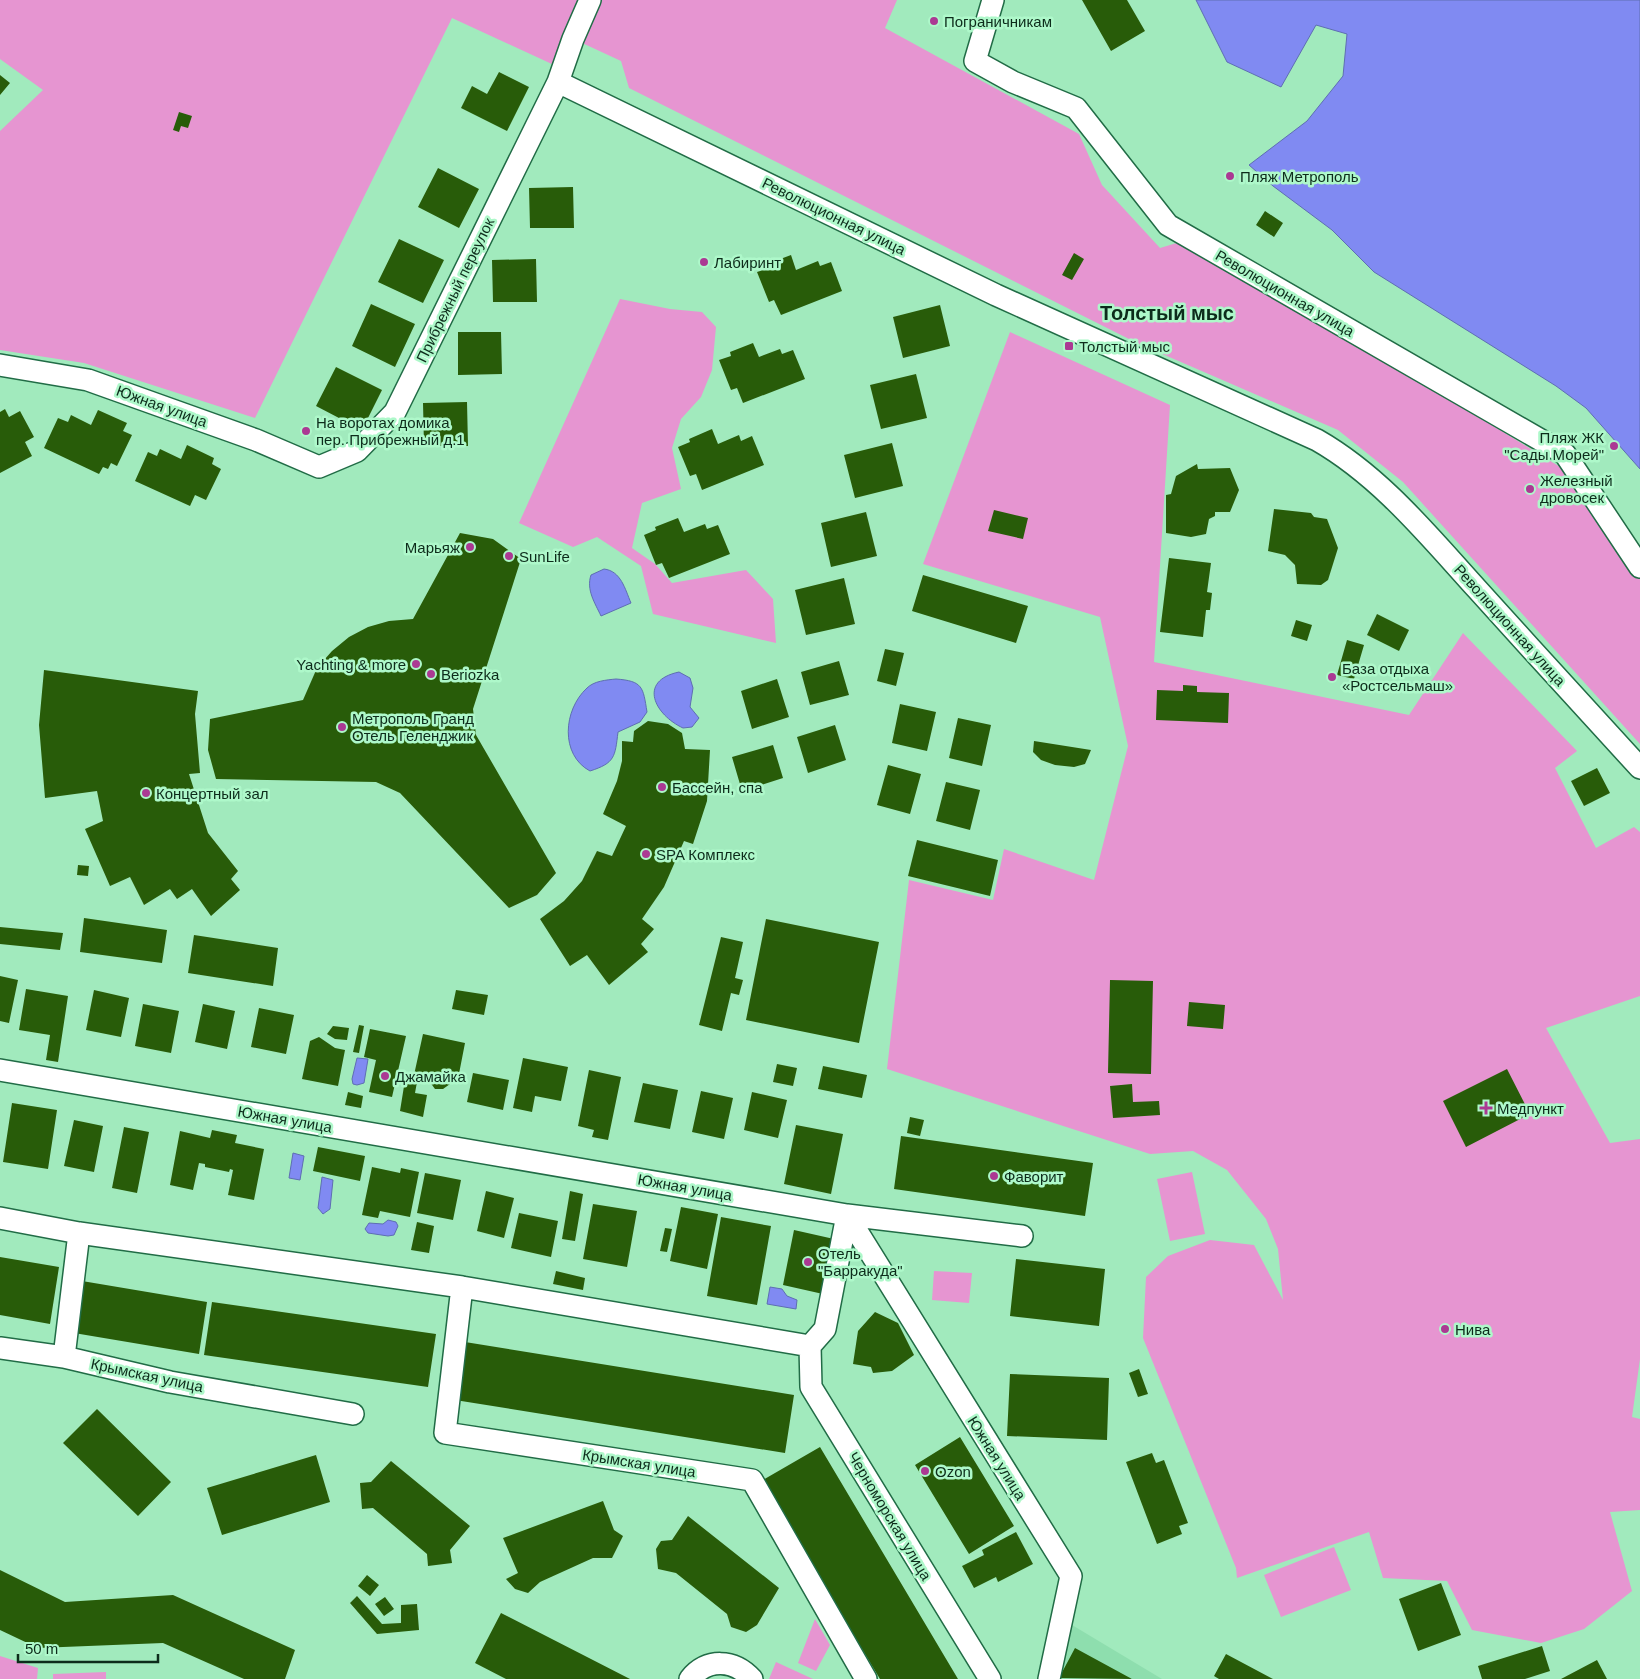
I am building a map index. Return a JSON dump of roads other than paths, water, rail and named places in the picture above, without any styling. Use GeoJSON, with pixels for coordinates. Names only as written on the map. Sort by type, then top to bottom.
{"type":"FeatureCollection","features":[{"type":"Feature","properties":{"kind":"street","name":"Прибрежный переулок"},"geometry":{"type":"LineString","coordinates":[[319,467],[357,451],[395,412],[558,82],[573,39],[590,0]]}},
{"type":"Feature","properties":{"kind":"street","name":"Революционная улица"},"geometry":{"type":"LineString","coordinates":[[993,0],[975,61],[1014,82],[1076,108],[1168,225],[1565,454],[1640,567]]}},
{"type":"Feature","properties":{"kind":"street","name":"Революционная улица"},"geometry":{"type":"LineString","coordinates":[[558,82],[988,290],[1317,440],[1346,457],[1372,479],[1428,535],[1640,768]]}},
{"type":"Feature","properties":{"kind":"street","name":"Революционная улица"},"geometry":{"type":"LineString","coordinates":[[1111,347],[1126,342],[1316,428],[1352,448],[1376,468],[1438,530],[1640,754]]}},
{"type":"Feature","properties":{"kind":"street","name":"Южная улица"},"geometry":{"type":"LineString","coordinates":[[0,365],[88,380],[256,440],[319,467]]}},
{"type":"Feature","properties":{"kind":"street","name":"Южная улица"},"geometry":{"type":"LineString","coordinates":[[0,1070],[847,1215],[1070,1576],[1048,1679]]}},
{"type":"Feature","properties":{"kind":"street"},"geometry":{"type":"LineString","coordinates":[[0,1218],[79,1233],[462,1287],[810,1346],[825,1330],[847,1215],[1022,1236]]}},
{"type":"Feature","properties":{"kind":"street"},"geometry":{"type":"LineString","coordinates":[[64,1357],[79,1233]]}},
{"type":"Feature","properties":{"kind":"street","name":"Крымская улица"},"geometry":{"type":"LineString","coordinates":[[462,1287],[445,1433],[752,1480],[866,1679]]}},
{"type":"Feature","properties":{"kind":"street","name":"Черноморская улица"},"geometry":{"type":"LineString","coordinates":[[810,1346],[811,1387],[990,1679]]}},
{"type":"Feature","properties":{"kind":"street","name":"Крымская улица"},"geometry":{"type":"LineString","coordinates":[[0,1348],[64,1357],[170,1382],[353,1414]]}},
{"type":"Feature","properties":{"kind":"street"},"geometry":{"type":"LineString","coordinates":[[690,1679],[696,1671],[707,1665],[720,1663],[733,1665],[745,1671],[752,1679]]}},
{"type":"Feature","properties":{"kind":"water"},"geometry":{"type":"Polygon","coordinates":[[[1196,0],[1640,0],[1640,469],[1586,408],[1556,386],[1374,272],[1332,230],[1273,186],[1249,165],[1307,121],[1343,76],[1347,34],[1316,25],[1281,87],[1227,62],[1196,0]]]}},
{"type":"Feature","properties":{"kind":"water"},"geometry":{"type":"Polygon","coordinates":[[[604,569],[615,573],[631,603],[601,616],[592,596],[590,581],[591,575],[604,569]]]}},
{"type":"Feature","properties":{"kind":"water"},"geometry":{"type":"Polygon","coordinates":[[[679,672],[690,678],[693,688],[690,707],[699,718],[692,727],[683,728],[673,722],[658,707],[655,699],[654,690],[658,683],[666,676],[679,672]]]}},
{"type":"Feature","properties":{"kind":"water"},"geometry":{"type":"Polygon","coordinates":[[[616,679],[632,681],[640,687],[643,691],[647,712],[640,722],[618,732],[616,748],[609,762],[590,771],[580,764],[574,754],[568,732],[569,720],[579,697],[587,688],[597,682],[616,679]]]}},
{"type":"Feature","properties":{"kind":"water"},"geometry":{"type":"Polygon","coordinates":[[[357,1058],[368,1059],[364,1083],[357,1085],[353,1084],[352,1079],[357,1058]]]}},
{"type":"Feature","properties":{"kind":"water"},"geometry":{"type":"Polygon","coordinates":[[[293,1153],[304,1156],[300,1180],[289,1178],[293,1153]]]}},
{"type":"Feature","properties":{"kind":"water"},"geometry":{"type":"Polygon","coordinates":[[[322,1177],[333,1180],[330,1209],[323,1214],[318,1208],[322,1177]]]}},
{"type":"Feature","properties":{"kind":"water"},"geometry":{"type":"Polygon","coordinates":[[[388,1220],[396,1222],[398,1226],[394,1235],[368,1233],[365,1229],[369,1223],[383,1224],[388,1220]]]}},
{"type":"Feature","properties":{"kind":"water"},"geometry":{"type":"Polygon","coordinates":[[[770,1287],[782,1289],[787,1296],[797,1300],[796,1309],[767,1304],[770,1287]]]}},
{"type":"Feature","properties":{"kind":"place","name":"Пограничникам"},"geometry":{"type":"Point","coordinates":[934,21]}},
{"type":"Feature","properties":{"kind":"place","name":"Пляж Метрополь"},"geometry":{"type":"Point","coordinates":[1230,176]}},
{"type":"Feature","properties":{"kind":"place","name":"Лабиринт"},"geometry":{"type":"Point","coordinates":[704,262]}},
{"type":"Feature","properties":{"kind":"place","name":"Толстый мыс"},"geometry":{"type":"Point","coordinates":[1069,346]}},
{"type":"Feature","properties":{"kind":"place","name":"На воротах домика пер. Прибрежный д.1"},"geometry":{"type":"Point","coordinates":[306,431]}},
{"type":"Feature","properties":{"kind":"place","name":"Пляж ЖК \"Сады Морей\""},"geometry":{"type":"Point","coordinates":[1614,446]}},
{"type":"Feature","properties":{"kind":"place","name":"Железный дровосек"},"geometry":{"type":"Point","coordinates":[1530,489]}},
{"type":"Feature","properties":{"kind":"place","name":"Марьяж"},"geometry":{"type":"Point","coordinates":[470,547]}},
{"type":"Feature","properties":{"kind":"place","name":"SunLife"},"geometry":{"type":"Point","coordinates":[509,556]}},
{"type":"Feature","properties":{"kind":"place","name":"Yachting & more"},"geometry":{"type":"Point","coordinates":[416,664]}},
{"type":"Feature","properties":{"kind":"place","name":"Beriozka"},"geometry":{"type":"Point","coordinates":[431,674]}},
{"type":"Feature","properties":{"kind":"place","name":"База отдыха «Ростсельмаш»"},"geometry":{"type":"Point","coordinates":[1332,677]}},
{"type":"Feature","properties":{"kind":"place","name":"Метрополь Гранд Отель Геленджик"},"geometry":{"type":"Point","coordinates":[342,727]}},
{"type":"Feature","properties":{"kind":"place","name":"Бассейн, спа"},"geometry":{"type":"Point","coordinates":[662,787]}},
{"type":"Feature","properties":{"kind":"place","name":"Концертный зал"},"geometry":{"type":"Point","coordinates":[146,793]}},
{"type":"Feature","properties":{"kind":"place","name":"SPA Комплекс"},"geometry":{"type":"Point","coordinates":[646,854]}},
{"type":"Feature","properties":{"kind":"place","name":"Джамайка"},"geometry":{"type":"Point","coordinates":[385,1076]}},
{"type":"Feature","properties":{"kind":"place","name":"Медпункт"},"geometry":{"type":"Point","coordinates":[1486,1108]}},
{"type":"Feature","properties":{"kind":"place","name":"Фаворит"},"geometry":{"type":"Point","coordinates":[994,1176]}},
{"type":"Feature","properties":{"kind":"place","name":"Отель \"Барракуда\""},"geometry":{"type":"Point","coordinates":[808,1262]}},
{"type":"Feature","properties":{"kind":"place","name":"Нива"},"geometry":{"type":"Point","coordinates":[1445,1329]}},
{"type":"Feature","properties":{"kind":"place","name":"Ozon"},"geometry":{"type":"Point","coordinates":[925,1471]}},
{"type":"Feature","properties":{"kind":"district","name":"Толстый мыс"},"geometry":{"type":"Point","coordinates":[1167,313]}}]}
